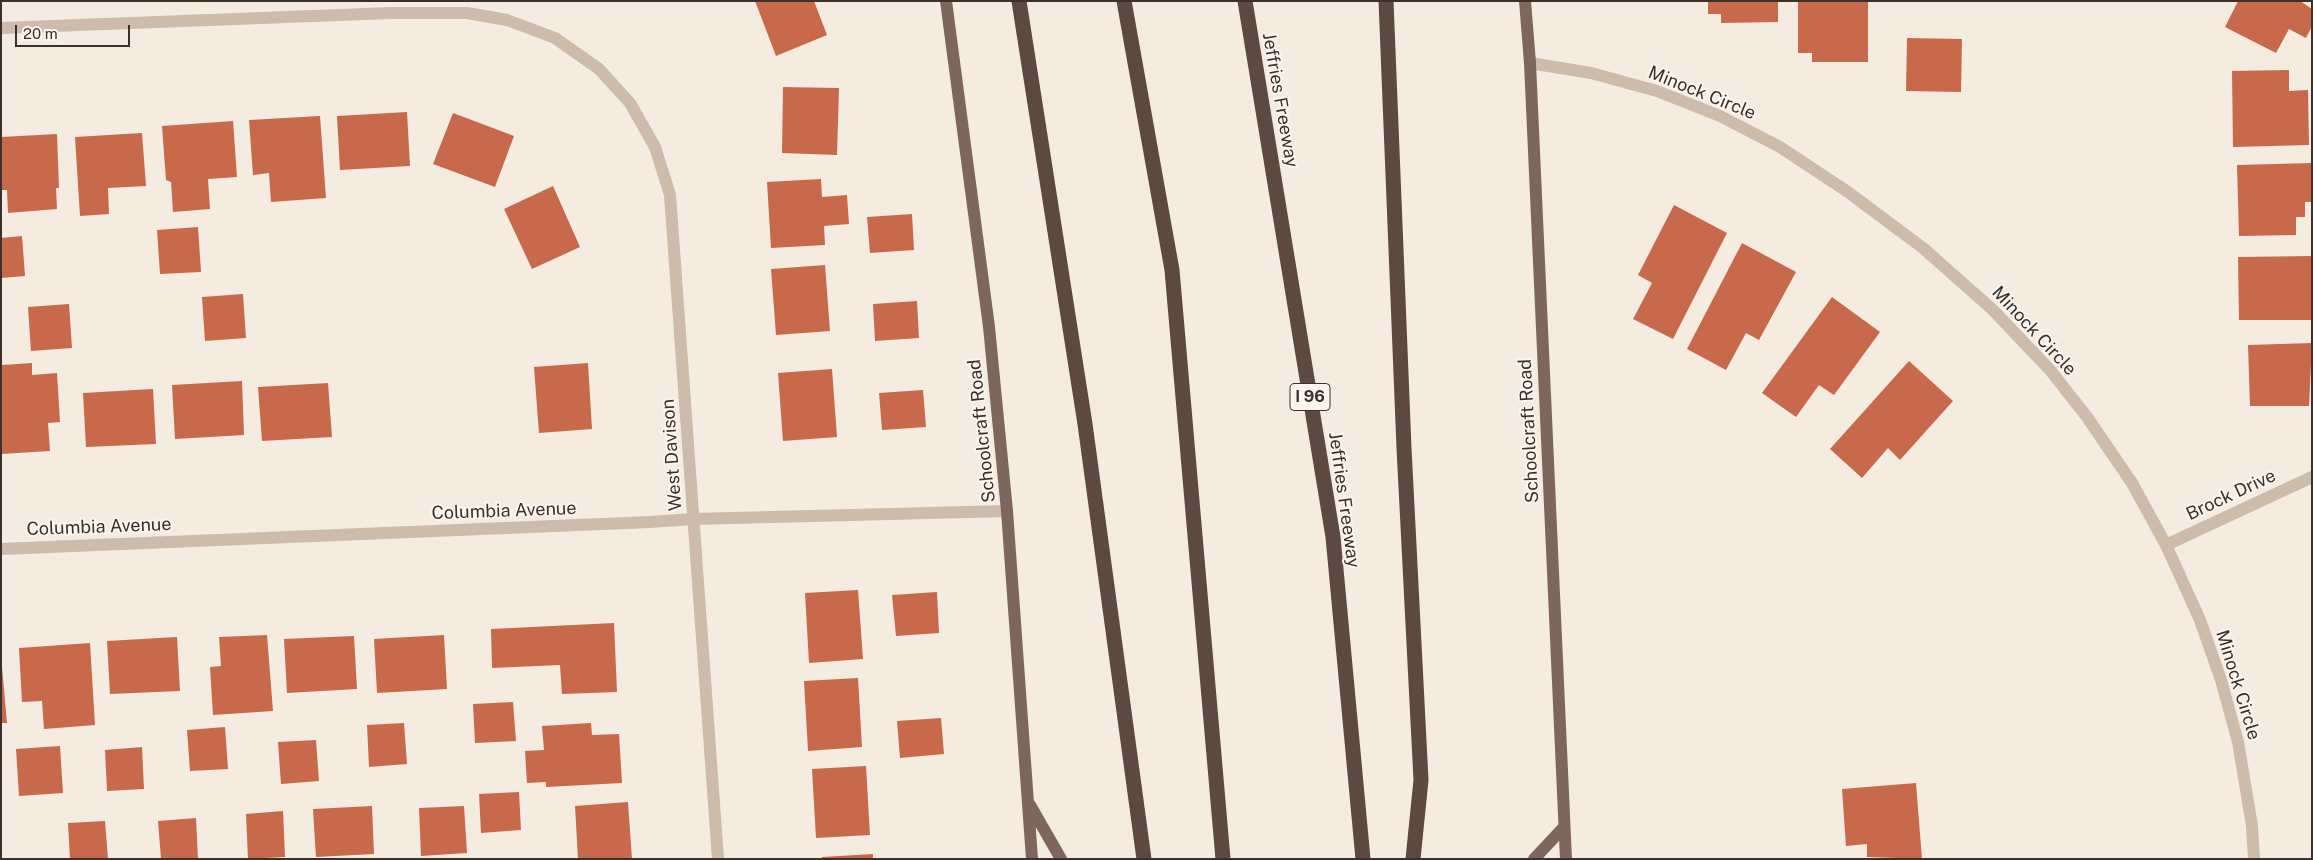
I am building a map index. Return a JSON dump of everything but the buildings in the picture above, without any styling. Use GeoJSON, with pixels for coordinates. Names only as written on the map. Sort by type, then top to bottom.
{"type":"FeatureCollection","features":[{"type":"Feature","properties":{"kind":"highway"},"geometry":{"type":"LineString","coordinates":[[1019,1],[1082,404],[1144,859]]}},
{"type":"Feature","properties":{"kind":"highway"},"geometry":{"type":"LineString","coordinates":[[1124,1],[1172,270],[1223,859]]}},
{"type":"Feature","properties":{"kind":"highway","name":"Jeffries Freeway"},"geometry":{"type":"LineString","coordinates":[[1244,1],[1333,537],[1363,859]]}},
{"type":"Feature","properties":{"kind":"highway"},"geometry":{"type":"LineString","coordinates":[[1386,1],[1404,448],[1421,780],[1413,859]]}},
{"type":"Feature","properties":{"kind":"main road","name":"Schoolcraft Road"},"geometry":{"type":"LineString","coordinates":[[946,1],[989,327],[1007,511],[1032,859]]}},
{"type":"Feature","properties":{"kind":"main road","name":"Schoolcraft Road"},"geometry":{"type":"LineString","coordinates":[[1525,1],[1530,63],[1566,859]]}},
{"type":"Feature","properties":{"kind":"main road"},"geometry":{"type":"LineString","coordinates":[[1028,803],[1061,859]]}},
{"type":"Feature","properties":{"kind":"main road"},"geometry":{"type":"LineString","coordinates":[[1534,859],[1564,827]]}},
{"type":"Feature","properties":{"kind":"street","name":"West Davison"},"geometry":{"type":"LineString","coordinates":[[1,28],[391,13],[468,13],[507,20],[555,38],[599,69],[630,103],[655,146],[670,195],[718,859]]}},
{"type":"Feature","properties":{"kind":"street","name":"Minock Circle"},"geometry":{"type":"LineString","coordinates":[[1530,63],[1591,73],[1656,91],[1720,116],[1788,152],[1848,192],[1908,237],[1993,310],[2050,370],[2087,417],[2132,483],[2166,545],[2200,620],[2238,742],[2252,826],[2254,859]]}},
{"type":"Feature","properties":{"kind":"street","name":"Brock Drive"},"geometry":{"type":"LineString","coordinates":[[2166,545],[2312,477]]}},
{"type":"Feature","properties":{"kind":"street","name":"Columbia Avenue"},"geometry":{"type":"LineString","coordinates":[[1,549],[640,523],[694,519],[1007,511]]}}]}
